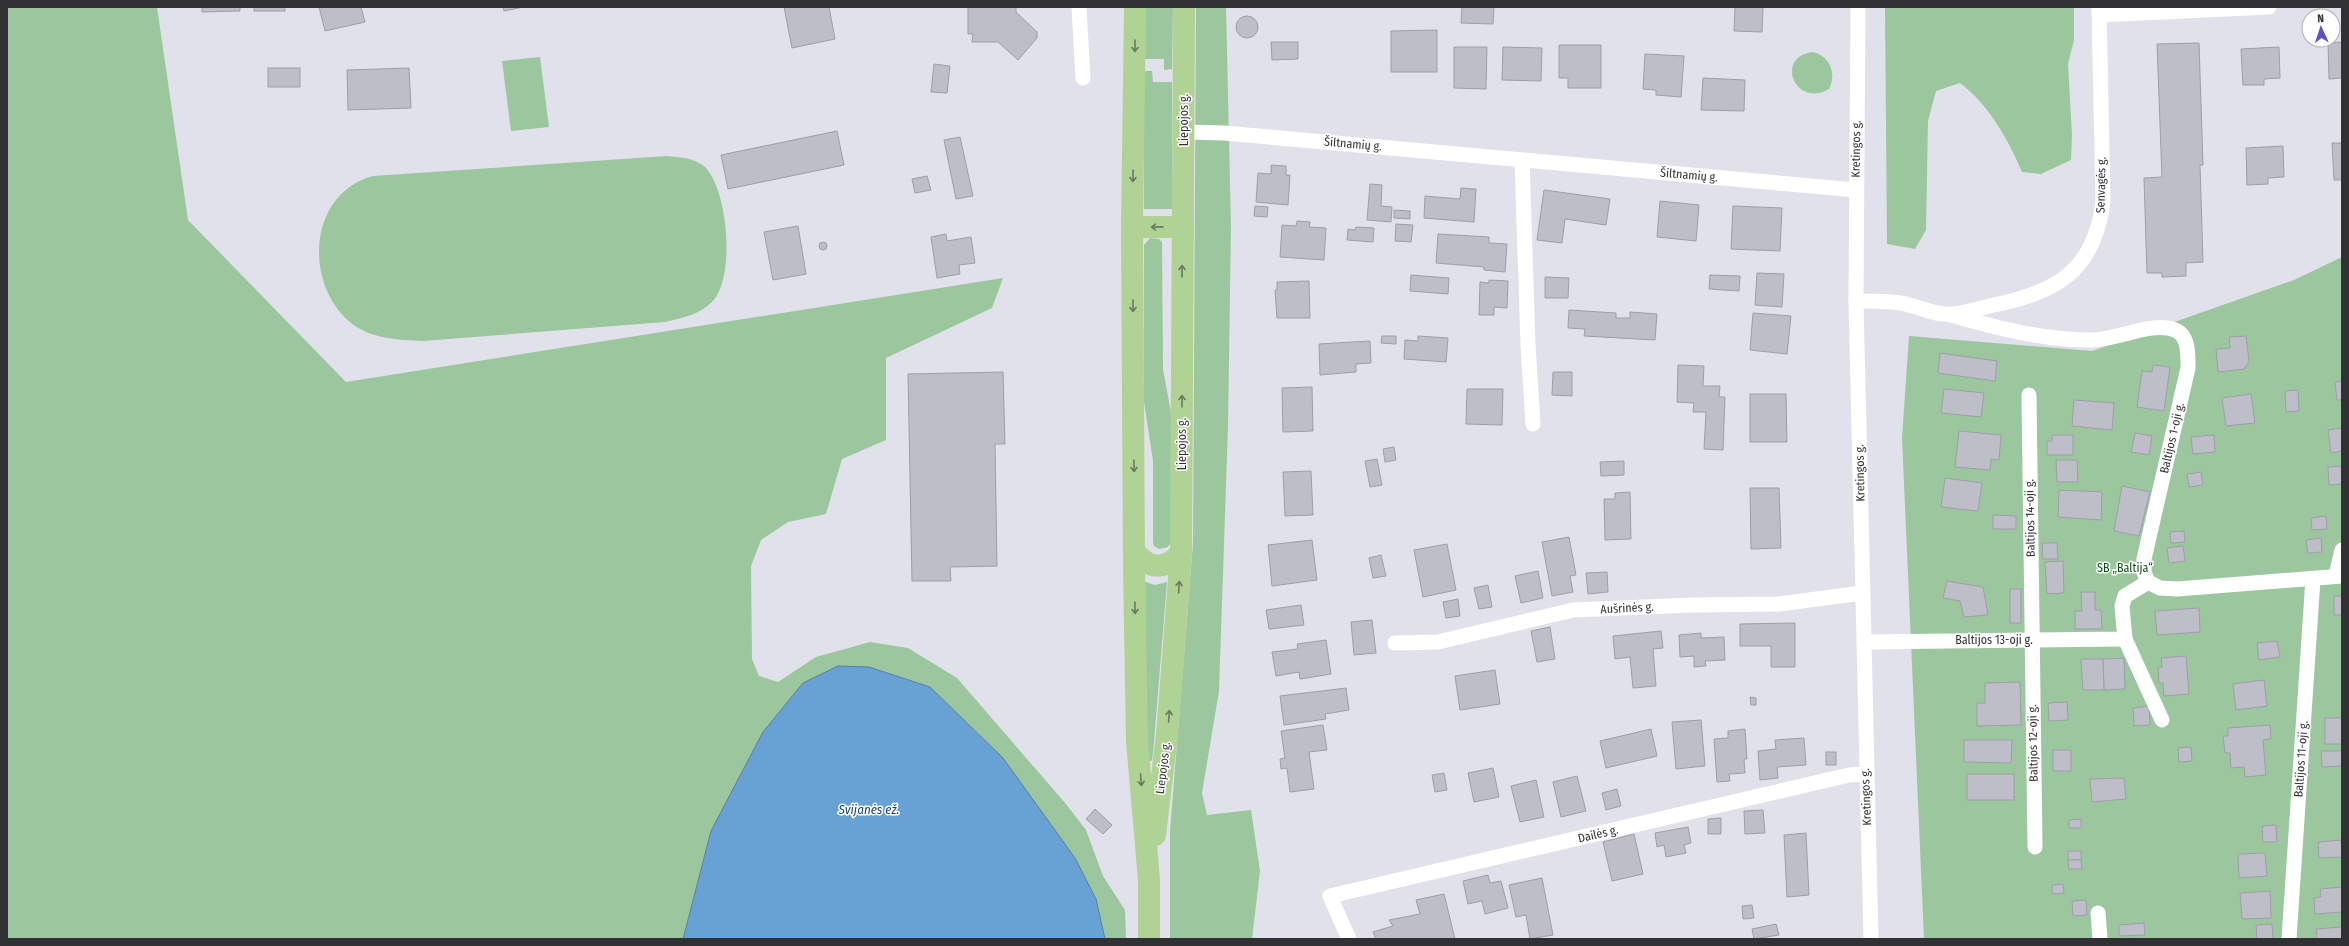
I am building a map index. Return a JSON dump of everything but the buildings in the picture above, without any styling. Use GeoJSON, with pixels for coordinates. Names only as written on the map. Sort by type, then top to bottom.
{"type":"FeatureCollection","features":[{"type":"Feature","properties":{"kind":"main road","name":"Liepojos g."},"geometry":{"type":"LineString","coordinates":[[1135,7],[1132,227],[1137,741],[1149,880],[1149,939]]}},
{"type":"Feature","properties":{"kind":"main road","name":"Liepojos g."},"geometry":{"type":"LineString","coordinates":[[1149,880],[1167,735],[1181,553],[1184,7]]}},
{"type":"Feature","properties":{"kind":"main road"},"geometry":{"type":"LineString","coordinates":[[1132,227],[1182,227]]}},
{"type":"Feature","properties":{"kind":"main road"},"geometry":{"type":"LineString","coordinates":[[1135,552],[1142,561],[1152,566],[1163,566],[1173,562],[1181,553]]}},
{"type":"Feature","properties":{"kind":"street"},"geometry":{"type":"LineString","coordinates":[[1078,7],[1083,78]]}},
{"type":"Feature","properties":{"kind":"street","name":"Kretingos g."},"geometry":{"type":"LineString","coordinates":[[1858,7],[1856,300],[1871,939]]}},
{"type":"Feature","properties":{"kind":"street"},"geometry":{"type":"LineString","coordinates":[[2099,11],[2269,7]]}},
{"type":"Feature","properties":{"kind":"street","name":"Senvagės g."},"geometry":{"type":"LineString","coordinates":[[1856,300],[1901,303],[1951,315],[2022,300],[2048,290],[2070,274],[2088,253],[2100,225],[2103,202],[2099,11]]}},
{"type":"Feature","properties":{"kind":"street","name":"Šiltnamių g."},"geometry":{"type":"LineString","coordinates":[[1184,132],[1232,133],[1856,190]]}},
{"type":"Feature","properties":{"kind":"street"},"geometry":{"type":"LineString","coordinates":[[1522,160],[1528,345],[1533,424]]}},
{"type":"Feature","properties":{"kind":"street","name":"Baltijos 1-oji g."},"geometry":{"type":"LineString","coordinates":[[1951,315],[1998,328],[2057,339],[2094,340],[2160,326],[2177,331],[2185,341],[2188,354],[2188,368],[2144,559],[2144,572],[2148,582]]}},
{"type":"Feature","properties":{"kind":"street","name":"Baltijos 14-oji g."},"geometry":{"type":"LineString","coordinates":[[2029,395],[2031,640]]}},
{"type":"Feature","properties":{"kind":"street"},"geometry":{"type":"LineString","coordinates":[[2162,720],[2126,639],[2122,606],[2124,596],[2148,582],[2160,588],[2177,589],[2339,576],[2342,550]]}},
{"type":"Feature","properties":{"kind":"street","name":"Baltijos 11-oji g."},"geometry":{"type":"LineString","coordinates":[[2289,939],[2314,578]]}},
{"type":"Feature","properties":{"kind":"street","name":"Aušrinės g."},"geometry":{"type":"LineString","coordinates":[[1396,644],[1438,642],[1573,610],[1779,604],[1862,593]]}},
{"type":"Feature","properties":{"kind":"street","name":"Baltijos 13-oji g."},"geometry":{"type":"LineString","coordinates":[[1864,642],[2126,639]]}},
{"type":"Feature","properties":{"kind":"street","name":"Baltijos 12-oji g."},"geometry":{"type":"LineString","coordinates":[[2031,640],[2035,847]]}},
{"type":"Feature","properties":{"kind":"street","name":"Dailės g."},"geometry":{"type":"LineString","coordinates":[[1349,939],[1330,896],[1848,775],[1866,774]]}},
{"type":"Feature","properties":{"kind":"street"},"geometry":{"type":"LineString","coordinates":[[2098,913],[2100,939]]}},
{"type":"Feature","properties":{"kind":"green space"},"geometry":{"type":"Polygon","coordinates":[[[7,7],[157,7],[188,220],[346,382],[1003,278],[992,308],[886,358],[886,440],[842,459],[826,514],[788,522],[761,540],[751,566],[752,659],[759,676],[778,682],[816,657],[870,642],[908,648],[957,678],[1066,804],[1086,830],[1103,876],[1125,910],[1126,939],[1105,939],[1101,921],[1003,758],[930,687],[869,667],[711,831],[683,939],[7,939],[7,7]]]}},
{"type":"Feature","properties":{"kind":"green space"},"geometry":{"type":"Polygon","coordinates":[[[1144,7],[1173,7],[1172,69],[1164,70],[1164,59],[1144,59],[1144,7]]]}},
{"type":"Feature","properties":{"kind":"green space"},"geometry":{"type":"Polygon","coordinates":[[[1196,7],[1226,7],[1231,227],[1228,426],[1219,691],[1202,793],[1207,815],[1251,810],[1260,871],[1252,939],[1170,939],[1170,831],[1193,543],[1196,7]]]}},
{"type":"Feature","properties":{"kind":"green space"},"geometry":{"type":"Polygon","coordinates":[[[1885,7],[2074,7],[2074,40],[2068,64],[2072,135],[2071,160],[2041,174],[2022,172],[1997,123],[1970,92],[1960,83],[1936,91],[1928,121],[1926,230],[1915,249],[1887,244],[1885,7]]]}},
{"type":"Feature","properties":{"kind":"green space"},"geometry":{"type":"Polygon","coordinates":[[[1813,52],[1824,57],[1832,72],[1829,89],[1817,93],[1807,92],[1799,87],[1794,80],[1792,71],[1794,62],[1801,56],[1813,52]]]}},
{"type":"Feature","properties":{"kind":"green space"},"geometry":{"type":"Polygon","coordinates":[[[540,57],[549,127],[511,131],[502,61],[540,57]]]}},
{"type":"Feature","properties":{"kind":"green space"},"geometry":{"type":"Polygon","coordinates":[[[1144,71],[1152,71],[1153,82],[1172,82],[1172,209],[1144,209],[1144,71]]]}},
{"type":"Feature","properties":{"kind":"green space"},"geometry":{"type":"Polygon","coordinates":[[[667,156],[692,160],[705,167],[713,178],[724,213],[726,255],[724,274],[720,290],[712,302],[702,310],[690,315],[665,322],[423,341],[405,340],[371,334],[355,326],[338,310],[326,289],[320,267],[319,244],[324,222],[335,202],[351,186],[373,176],[667,156]]]}},
{"type":"Feature","properties":{"kind":"green space"},"geometry":{"type":"Polygon","coordinates":[[[1150,238],[1159,239],[1162,242],[1163,369],[1172,418],[1171,542],[1168,547],[1159,549],[1154,546],[1153,542],[1153,461],[1144,402],[1144,245],[1150,238]]]}},
{"type":"Feature","properties":{"kind":"green space","name":"SB „Baltija“"},"geometry":{"type":"Polygon","coordinates":[[[2342,257],[2342,939],[1924,939],[1902,438],[1909,336],[2092,351],[2294,280],[2342,257]]]}},
{"type":"Feature","properties":{"kind":"green space"},"geometry":{"type":"Polygon","coordinates":[[[1143,581],[1155,585],[1167,582],[1153,754],[1152,760],[1149,762],[1147,761],[1143,581]]]}},
{"type":"Feature","properties":{"kind":"water","name":"Svijanės ež."},"geometry":{"type":"Polygon","coordinates":[[[838,666],[869,667],[930,687],[1003,758],[1075,858],[1096,899],[1105,939],[683,939],[711,831],[763,732],[803,683],[838,666]]]}}]}
